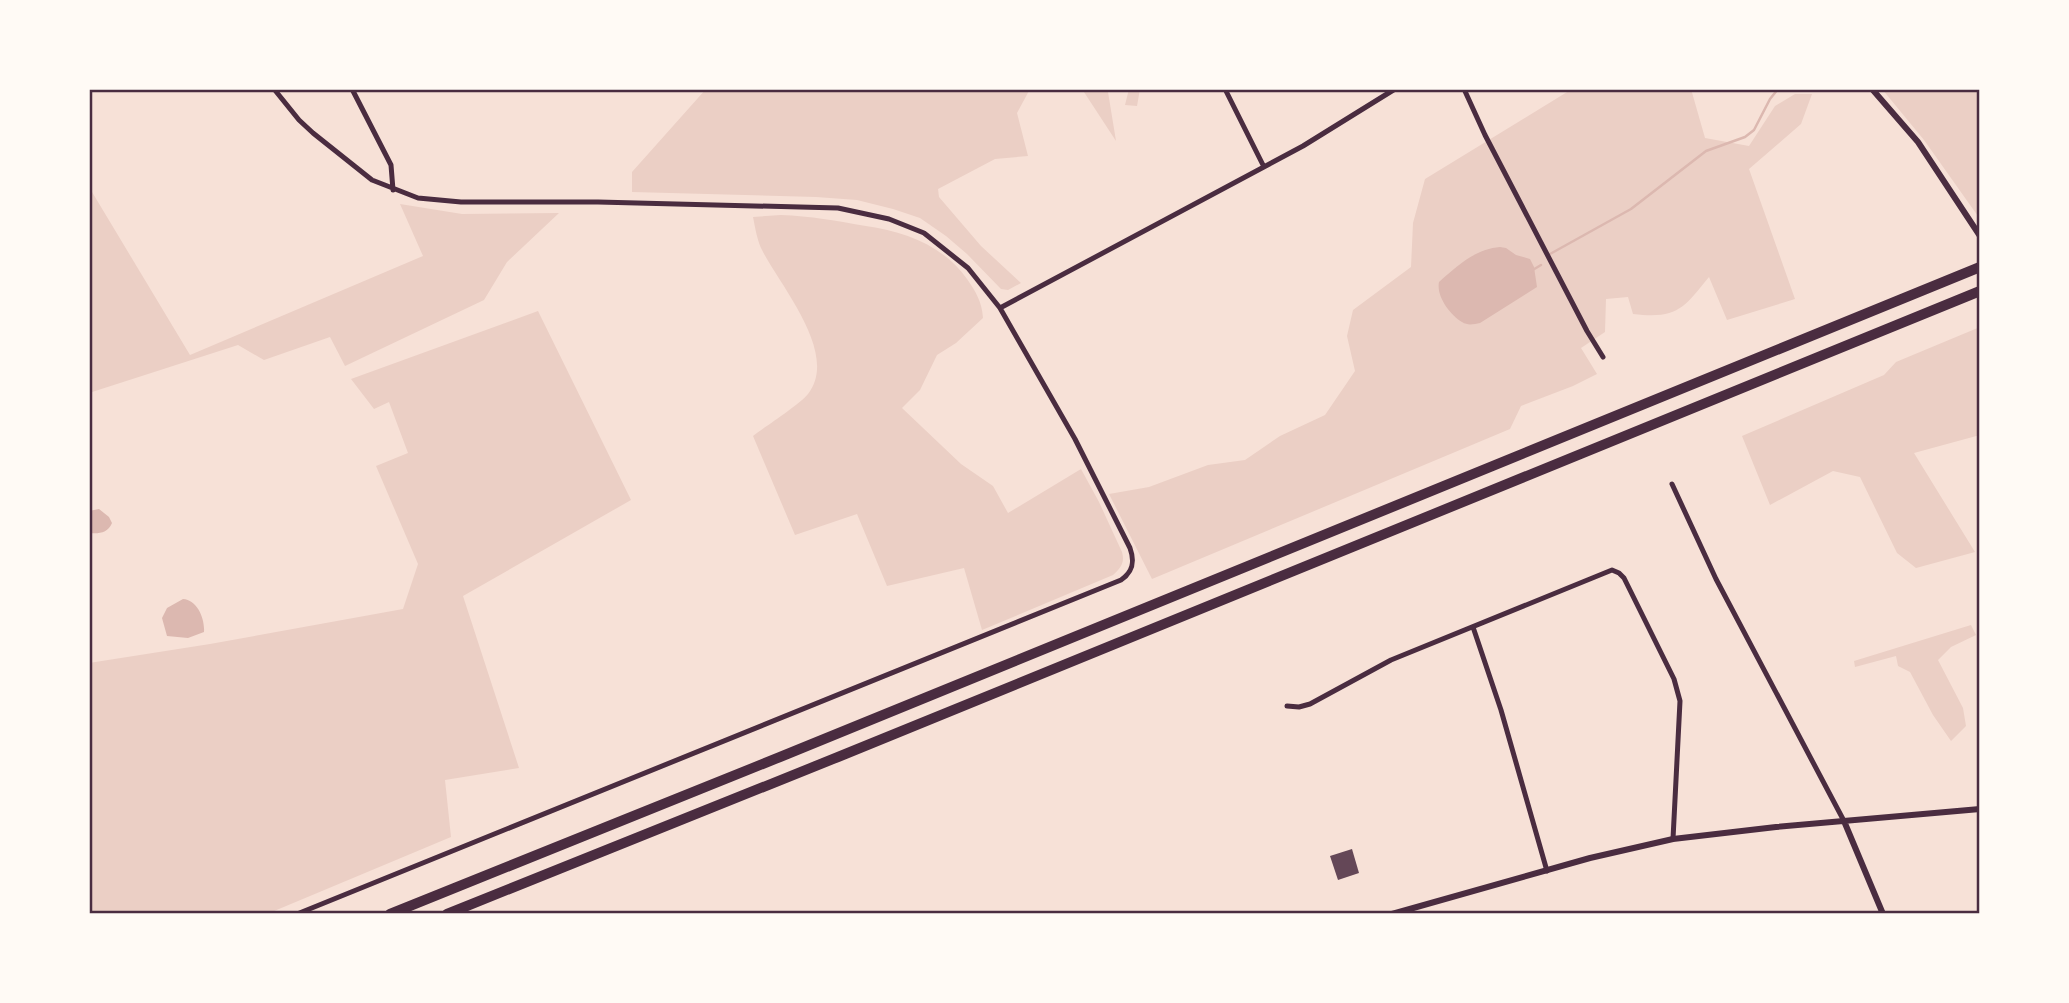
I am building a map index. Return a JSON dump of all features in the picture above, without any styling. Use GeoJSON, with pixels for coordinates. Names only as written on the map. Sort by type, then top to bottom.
{"type":"FeatureCollection","features":[{"type":"Feature","properties":{"kind":"highway"},"geometry":{"type":"LineString","coordinates":[[390,914],[1980,267]]}},
{"type":"Feature","properties":{"kind":"highway"},"geometry":{"type":"LineString","coordinates":[[447,914],[1980,291]]}},
{"type":"Feature","properties":{"kind":"street"},"geometry":{"type":"LineString","coordinates":[[274,89],[313,133],[372,180],[408,196],[436,201],[819,207],[862,212],[890,219],[924,233],[968,268],[1000,308],[1075,439],[1130,548],[1133,566],[1127,575],[297,914]]}},
{"type":"Feature","properties":{"kind":"street"},"geometry":{"type":"LineString","coordinates":[[352,89],[391,165],[393,190]]}},
{"type":"Feature","properties":{"kind":"street"},"geometry":{"type":"LineString","coordinates":[[1225,89],[1264,167]]}},
{"type":"Feature","properties":{"kind":"street"},"geometry":{"type":"LineString","coordinates":[[1000,308],[1264,167],[1395,89]]}},
{"type":"Feature","properties":{"kind":"street"},"geometry":{"type":"LineString","coordinates":[[1464,89],[1497,158],[1603,357]]}},
{"type":"Feature","properties":{"kind":"street"},"geometry":{"type":"LineString","coordinates":[[1872,89],[1923,148],[1980,236]]}},
{"type":"Feature","properties":{"kind":"street"},"geometry":{"type":"LineString","coordinates":[[1672,484],[1716,579],[1844,821],[1884,914]]}},
{"type":"Feature","properties":{"kind":"street"},"geometry":{"type":"LineString","coordinates":[[1287,706],[1310,704],[1391,660],[1612,570],[1619,573],[1659,645],[1677,687],[1680,709],[1673,839]]}},
{"type":"Feature","properties":{"kind":"street"},"geometry":{"type":"LineString","coordinates":[[1473,627],[1501,710],[1546,871]]}},
{"type":"Feature","properties":{"kind":"street"},"geometry":{"type":"LineString","coordinates":[[1392,914],[1635,846],[1673,839],[1980,809]]}},
{"type":"Feature","properties":{"kind":"shaded area"},"geometry":{"type":"Polygon","coordinates":[[[706,89],[1030,89],[1017,113],[1028,156],[995,159],[938,189],[939,197],[981,246],[1021,283],[1008,290],[1001,289],[967,254],[920,218],[857,200],[632,192],[632,172],[706,89]]]}},
{"type":"Feature","properties":{"kind":"shaded area"},"geometry":{"type":"Polygon","coordinates":[[[1082,89],[1117,89],[1108,92],[1116,141],[1082,89]]]}},
{"type":"Feature","properties":{"kind":"shaded area"},"geometry":{"type":"Polygon","coordinates":[[[1129,89],[1140,89],[1137,106],[1125,105],[1129,89]]]}},
{"type":"Feature","properties":{"kind":"shaded area"},"geometry":{"type":"Polygon","coordinates":[[[1572,89],[1691,89],[1705,138],[1749,146],[1775,106],[1795,94],[1812,94],[1801,124],[1749,169],[1795,299],[1727,320],[1709,277],[1685,304],[1670,313],[1633,314],[1628,297],[1606,299],[1605,332],[1581,348],[1597,374],[1521,406],[1510,429],[1152,579],[1109,494],[1149,487],[1208,465],[1245,460],[1280,436],[1325,415],[1355,371],[1347,336],[1353,310],[1411,267],[1413,223],[1425,179],[1572,89]]]}},
{"type":"Feature","properties":{"kind":"shaded area"},"geometry":{"type":"Polygon","coordinates":[[[1882,89],[1980,89],[1980,219],[1924,140],[1882,89]]]}},
{"type":"Feature","properties":{"kind":"shaded area"},"geometry":{"type":"Polygon","coordinates":[[[89,187],[190,355],[423,256],[400,204],[462,214],[559,213],[507,262],[484,300],[345,366],[330,337],[264,360],[238,345],[89,393],[89,187]]]}},
{"type":"Feature","properties":{"kind":"shaded area"},"geometry":{"type":"Polygon","coordinates":[[[781,215],[823,219],[909,236],[935,249],[957,267],[976,293],[983,318],[956,343],[937,355],[920,390],[902,408],[961,464],[993,486],[1008,513],[1081,469],[1122,552],[1123,562],[1113,575],[982,630],[964,568],[887,586],[857,514],[795,535],[753,436],[804,399],[816,377],[817,359],[812,340],[757,237],[753,217],[781,215]]]}},
{"type":"Feature","properties":{"kind":"shaded area"},"geometry":{"type":"Polygon","coordinates":[[[1500,247],[1530,259],[1537,287],[1480,323],[1464,323],[1445,305],[1439,282],[1474,255],[1500,247]]]}},
{"type":"Feature","properties":{"kind":"shaded area"},"geometry":{"type":"Polygon","coordinates":[[[538,311],[631,500],[463,596],[519,768],[445,780],[451,837],[267,914],[89,914],[89,663],[403,609],[418,564],[376,466],[408,453],[389,402],[374,409],[351,379],[538,311]]]}},
{"type":"Feature","properties":{"kind":"shaded area"},"geometry":{"type":"Polygon","coordinates":[[[1980,327],[1980,435],[1914,453],[1975,552],[1916,568],[1897,553],[1860,477],[1833,471],[1770,505],[1742,436],[1884,375],[1896,362],[1980,327]]]}},
{"type":"Feature","properties":{"kind":"shaded area"},"geometry":{"type":"Polygon","coordinates":[[[99,509],[112,523],[103,532],[89,533],[89,511],[99,509]]]}},
{"type":"Feature","properties":{"kind":"shaded area"},"geometry":{"type":"Polygon","coordinates":[[[183,599],[196,606],[203,621],[204,632],[188,638],[167,636],[162,618],[167,608],[183,599]]]}},
{"type":"Feature","properties":{"kind":"shaded area"},"geometry":{"type":"Polygon","coordinates":[[[1971,625],[1976,635],[1951,647],[1938,660],[1963,708],[1966,726],[1951,741],[1933,715],[1910,672],[1898,666],[1896,656],[1855,667],[1854,661],[1971,625]]]}},
{"type":"Feature","properties":{"kind":"building"},"geometry":{"type":"Polygon","coordinates":[[[1352,849],[1359,873],[1338,880],[1330,856],[1352,849]]]}},
{"type":"Feature","properties":{"kind":"waterway"},"geometry":{"type":"LineString","coordinates":[[1550,254],[1631,209],[1706,151],[1745,137],[1754,130],[1778,89]]}},
{"type":"Feature","properties":{"kind":"waterway"},"geometry":{"type":"LineString","coordinates":[[1531,271],[1541,265]]}}]}
